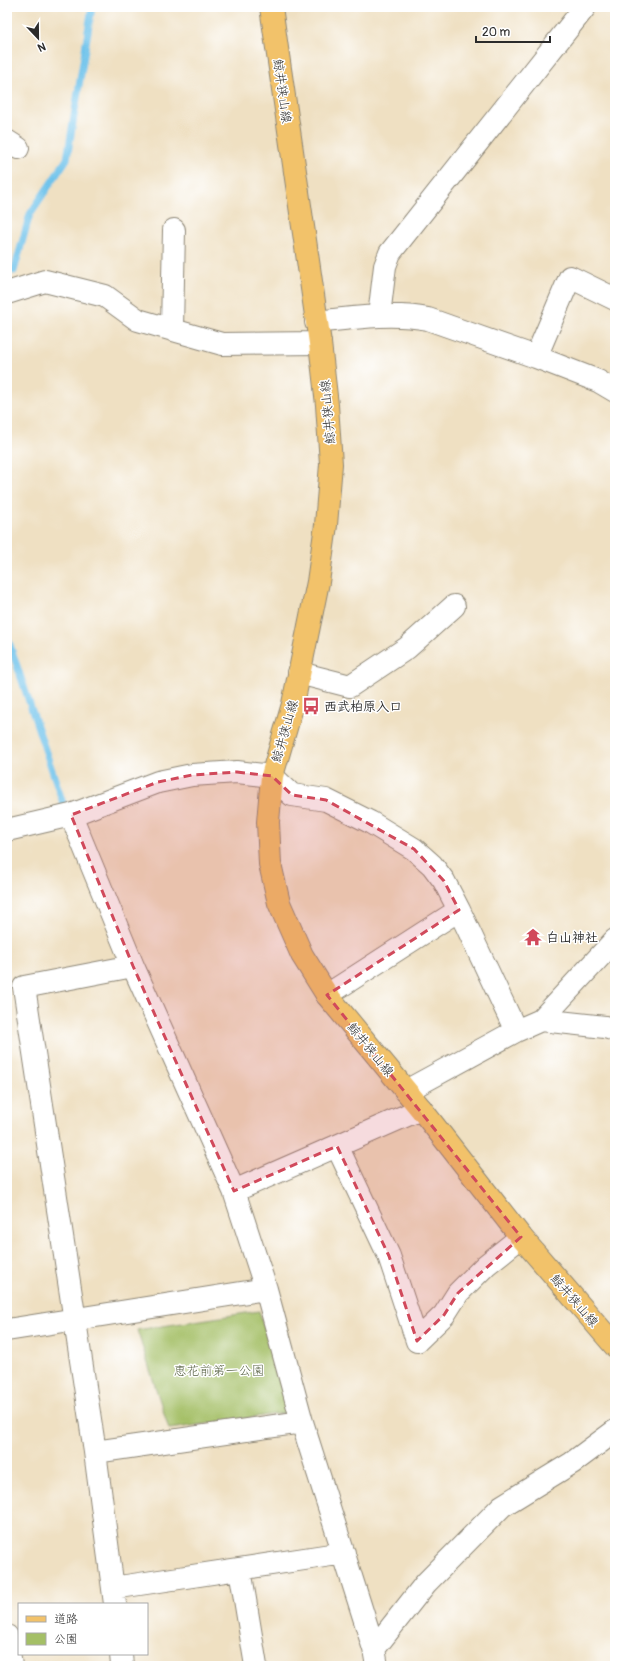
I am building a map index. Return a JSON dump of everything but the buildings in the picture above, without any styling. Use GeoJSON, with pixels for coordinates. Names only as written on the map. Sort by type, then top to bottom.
{"type":"FeatureCollection","features":[{"type":"Feature","properties":{"kind":"main road","name":"鯨井狭山線"},"geometry":{"type":"LineString","coordinates":[[271,7],[318,332],[327,405],[331,464],[326,525],[318,582],[300,673],[272,776],[268,822],[270,864],[279,903],[302,955],[327,995],[406,1091],[521,1237],[613,1340]]}},
{"type":"Feature","properties":{"kind":"street"},"geometry":{"type":"LineString","coordinates":[[379,316],[385,266],[390,253],[585,7]]}},
{"type":"Feature","properties":{"kind":"street"},"geometry":{"type":"LineString","coordinates":[[172,330],[174,230]]}},
{"type":"Feature","properties":{"kind":"street"},"geometry":{"type":"LineString","coordinates":[[536,357],[570,277],[615,299]]}},
{"type":"Feature","properties":{"kind":"street"},"geometry":{"type":"LineString","coordinates":[[7,293],[45,280],[105,296],[138,320],[222,344],[318,332],[379,316],[415,316],[428,319],[536,357],[598,381],[615,391]]}},
{"type":"Feature","properties":{"kind":"street"},"geometry":{"type":"LineString","coordinates":[[300,673],[350,686],[407,648],[454,606]]}},
{"type":"Feature","properties":{"kind":"street"},"geometry":{"type":"LineString","coordinates":[[7,830],[71,815],[158,782],[192,775],[237,772],[272,776],[292,795],[326,800],[370,822],[414,849],[432,865],[444,881],[459,910],[516,1031]]}},
{"type":"Feature","properties":{"kind":"street"},"geometry":{"type":"LineString","coordinates":[[71,815],[133,966],[234,1191],[266,1289],[302,1422],[376,1657]]}},
{"type":"Feature","properties":{"kind":"street"},"geometry":{"type":"LineString","coordinates":[[327,995],[459,910]]}},
{"type":"Feature","properties":{"kind":"street"},"geometry":{"type":"LineString","coordinates":[[406,1091],[516,1031],[541,1020],[615,940]]}},
{"type":"Feature","properties":{"kind":"street"},"geometry":{"type":"LineString","coordinates":[[133,966],[24,987],[95,1452],[114,1596],[240,1569],[344,1553]]}},
{"type":"Feature","properties":{"kind":"street"},"geometry":{"type":"LineString","coordinates":[[541,1020],[605,1027],[615,1030]]}},
{"type":"Feature","properties":{"kind":"street"},"geometry":{"type":"LineString","coordinates":[[234,1191],[420,1109]]}},
{"type":"Feature","properties":{"kind":"street"},"geometry":{"type":"LineString","coordinates":[[337,1146],[389,1256],[417,1341],[444,1315],[458,1293],[486,1265],[521,1237]]}},
{"type":"Feature","properties":{"kind":"street"},"geometry":{"type":"LineString","coordinates":[[7,1330],[266,1289]]}},
{"type":"Feature","properties":{"kind":"street"},"geometry":{"type":"LineString","coordinates":[[95,1452],[302,1422]]}},
{"type":"Feature","properties":{"kind":"street"},"geometry":{"type":"LineString","coordinates":[[376,1657],[426,1583],[502,1506],[572,1462],[615,1431]]}},
{"type":"Feature","properties":{"kind":"street"},"geometry":{"type":"LineString","coordinates":[[240,1569],[256,1666]]}},
{"type":"Feature","properties":{"kind":"street"},"geometry":{"type":"LineString","coordinates":[[7,1636],[11,1666]]}},
{"type":"Feature","properties":{"kind":"street"},"geometry":{"type":"LineString","coordinates":[[121,1655],[122,1666]]}},
{"type":"Feature","properties":{"kind":"highlighted area"},"geometry":{"type":"Polygon","coordinates":[[[237,772],[272,776],[292,795],[326,800],[414,849],[444,881],[459,910],[327,995],[521,1237],[458,1293],[444,1315],[417,1341],[389,1256],[337,1146],[234,1191],[133,966],[71,815],[158,782],[192,775],[237,772]]]}},
{"type":"Feature","properties":{"kind":"green space","name":"恵花前第一公園"},"geometry":{"type":"Polygon","coordinates":[[[259,1311],[291,1412],[169,1429],[137,1330],[259,1311]]]}},
{"type":"Feature","properties":{"kind":"waterway"},"geometry":{"type":"LineString","coordinates":[[14,271],[30,214],[67,159],[92,7]]}},
{"type":"Feature","properties":{"kind":"waterway"},"geometry":{"type":"LineString","coordinates":[[7,636],[63,803]]}},
{"type":"Feature","properties":{"kind":"place","name":"西武柏原入口"},"geometry":{"type":"Point","coordinates":[311,706]}},
{"type":"Feature","properties":{"kind":"place","name":"白山神社"},"geometry":{"type":"Point","coordinates":[533,937]}}]}
